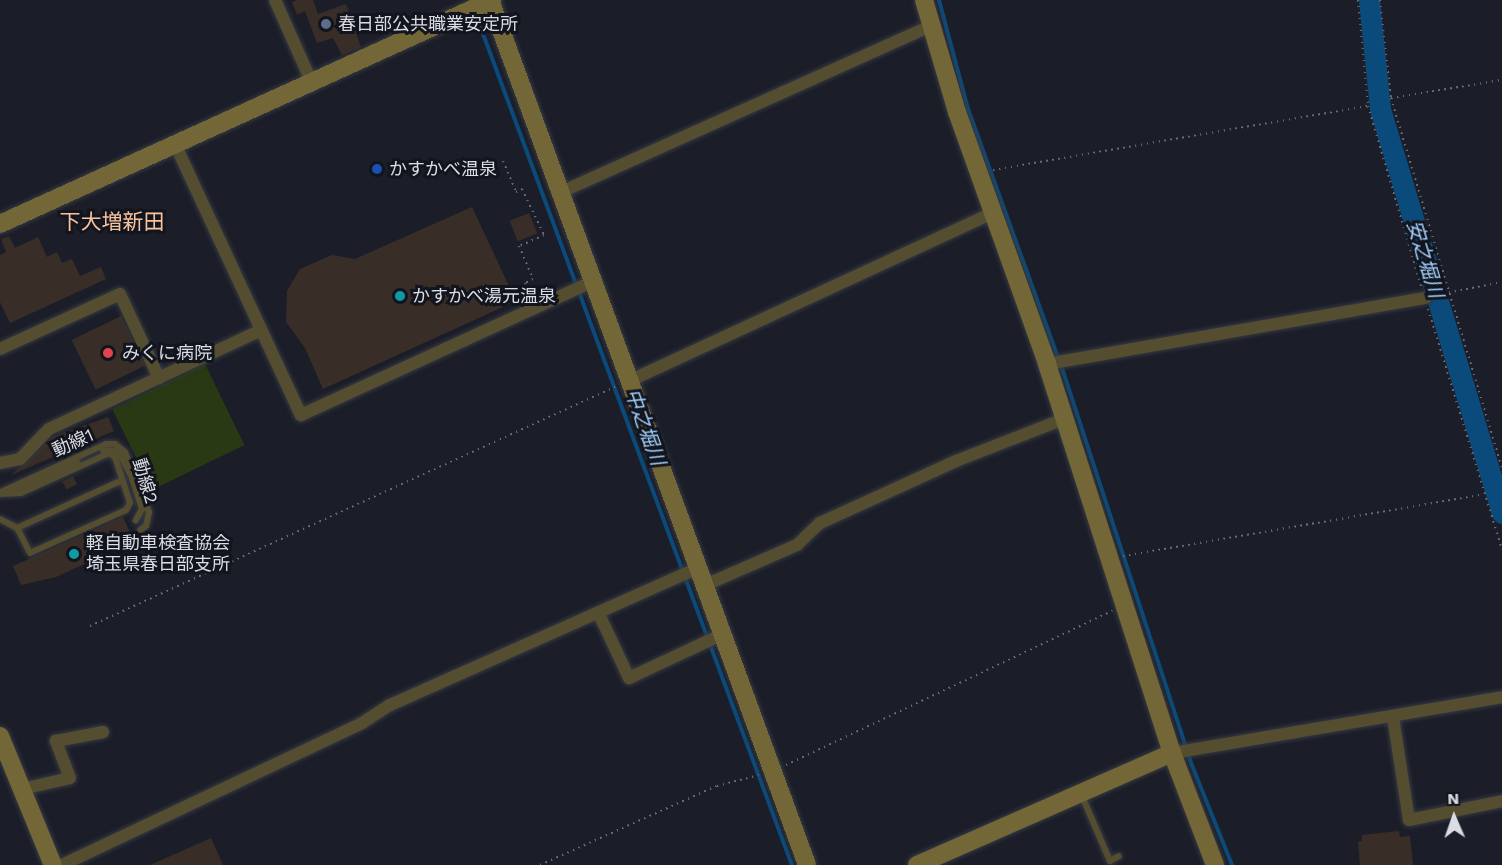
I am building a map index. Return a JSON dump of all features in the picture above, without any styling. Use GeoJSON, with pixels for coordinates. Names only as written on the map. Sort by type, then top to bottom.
{"type":"FeatureCollection","features":[{"type":"Feature","properties":{"kind":"street"},"geometry":{"type":"LineString","coordinates":[[275,0],[312,83]]}},
{"type":"Feature","properties":{"kind":"street"},"geometry":{"type":"LineString","coordinates":[[0,224],[491,0],[588,283],[628,381],[807,865]]}},
{"type":"Feature","properties":{"kind":"street"},"geometry":{"type":"LineString","coordinates":[[924,0],[993,213],[1049,364],[1064,419],[1124,605],[1215,865]]}},
{"type":"Feature","properties":{"kind":"street"},"geometry":{"type":"LineString","coordinates":[[559,193],[931,26]]}},
{"type":"Feature","properties":{"kind":"street"},"geometry":{"type":"LineString","coordinates":[[175,144],[259,331],[301,415],[588,283]]}},
{"type":"Feature","properties":{"kind":"street"},"geometry":{"type":"LineString","coordinates":[[628,381],[993,213]]}},
{"type":"Feature","properties":{"kind":"street"},"geometry":{"type":"LineString","coordinates":[[0,349],[120,294],[159,378]]}},
{"type":"Feature","properties":{"kind":"street"},"geometry":{"type":"LineString","coordinates":[[1049,364],[1425,298]]}},
{"type":"Feature","properties":{"kind":"street"},"geometry":{"type":"LineString","coordinates":[[0,463],[20,459],[49,429],[259,331]]}},
{"type":"Feature","properties":{"kind":"street"},"geometry":{"type":"LineString","coordinates":[[703,585],[797,545],[831,518],[956,461],[1064,419]]}},
{"type":"Feature","properties":{"kind":"street"},"geometry":{"type":"LineString","coordinates":[[62,865],[362,723],[390,705],[599,614],[697,568]]}},
{"type":"Feature","properties":{"kind":"street"},"geometry":{"type":"LineString","coordinates":[[599,614],[629,678],[721,635]]}},
{"type":"Feature","properties":{"kind":"street"},"geometry":{"type":"LineString","coordinates":[[917,865],[1175,752],[1502,697]]}},
{"type":"Feature","properties":{"kind":"street"},"geometry":{"type":"LineString","coordinates":[[1393,717],[1409,820],[1502,801]]}},
{"type":"Feature","properties":{"kind":"street"},"geometry":{"type":"LineString","coordinates":[[22,789],[70,778],[56,741],[103,732]]}},
{"type":"Feature","properties":{"kind":"street"},"geometry":{"type":"LineString","coordinates":[[0,736],[53,865]]}},
{"type":"Feature","properties":{"kind":"lane","name":"動線1"},"geometry":{"type":"LineString","coordinates":[[18,486],[106,444],[115,444],[125,452],[149,512],[146,526],[140,530]]}},
{"type":"Feature","properties":{"kind":"lane","name":"動線2"},"geometry":{"type":"LineString","coordinates":[[18,486],[113,448],[126,465],[141,506],[136,520]]}},
{"type":"Feature","properties":{"kind":"lane"},"geometry":{"type":"LineString","coordinates":[[0,493],[21,493],[109,453],[115,457],[129,507],[30,553],[17,528],[0,519]]}},
{"type":"Feature","properties":{"kind":"lane"},"geometry":{"type":"LineString","coordinates":[[17,528],[123,480]]}},
{"type":"Feature","properties":{"kind":"lane"},"geometry":{"type":"LineString","coordinates":[[0,493],[18,486]]}},
{"type":"Feature","properties":{"kind":"lane"},"geometry":{"type":"LineString","coordinates":[[1080,793],[1110,861],[1119,856]]}},
{"type":"Feature","properties":{"kind":"path"},"geometry":{"type":"LineString","coordinates":[[1358,0],[1368,106],[1502,550]]}},
{"type":"Feature","properties":{"kind":"path"},"geometry":{"type":"LineString","coordinates":[[1380,0],[1391,98],[1446,292],[1502,469]]}},
{"type":"Feature","properties":{"kind":"path"},"geometry":{"type":"LineString","coordinates":[[1391,98],[1502,80]]}},
{"type":"Feature","properties":{"kind":"path"},"geometry":{"type":"LineString","coordinates":[[998,169],[1368,106]]}},
{"type":"Feature","properties":{"kind":"path"},"geometry":{"type":"LineString","coordinates":[[503,161],[516,192],[522,189],[544,235],[519,246],[533,279],[525,283],[537,307]]}},
{"type":"Feature","properties":{"kind":"path"},"geometry":{"type":"LineString","coordinates":[[1446,292],[1502,282]]}},
{"type":"Feature","properties":{"kind":"path"},"geometry":{"type":"LineString","coordinates":[[90,626],[628,381]]}},
{"type":"Feature","properties":{"kind":"path"},"geometry":{"type":"LineString","coordinates":[[1131,555],[1484,494]]}},
{"type":"Feature","properties":{"kind":"path"},"geometry":{"type":"LineString","coordinates":[[540,865],[717,786],[772,772],[1124,605]]}},
{"type":"Feature","properties":{"kind":"green space"},"geometry":{"type":"Polygon","coordinates":[[[205,364],[244,445],[152,490],[112,409],[205,364]]]}},
{"type":"Feature","properties":{"kind":"building"},"geometry":{"type":"Polygon","coordinates":[[[313,0],[318,14],[346,4],[361,47],[342,55],[333,38],[317,43],[305,11],[297,15],[292,2],[313,0]]]}},
{"type":"Feature","properties":{"kind":"building","name":"かすかべ湯元温泉"},"geometry":{"type":"Polygon","coordinates":[[[472,207],[516,301],[323,389],[305,348],[286,322],[287,291],[300,269],[332,255],[355,259],[472,207]]]}},
{"type":"Feature","properties":{"kind":"building"},"geometry":{"type":"Polygon","coordinates":[[[529,213],[537,233],[518,241],[510,221],[529,213]]]}},
{"type":"Feature","properties":{"kind":"building"},"geometry":{"type":"Polygon","coordinates":[[[9,236],[15,248],[38,237],[47,257],[57,252],[62,263],[72,259],[80,276],[101,267],[106,279],[10,323],[0,302],[0,255],[6,252],[1,239],[9,236]]]}},
{"type":"Feature","properties":{"kind":"building","name":"みくに病院"},"geometry":{"type":"Polygon","coordinates":[[[121,316],[145,365],[96,390],[72,340],[121,316]]]}},
{"type":"Feature","properties":{"kind":"building"},"geometry":{"type":"Polygon","coordinates":[[[108,417],[114,431],[11,475],[54,436],[108,417]]]}},
{"type":"Feature","properties":{"kind":"building"},"geometry":{"type":"Polygon","coordinates":[[[73,476],[77,484],[66,489],[62,481],[73,476]]]}},
{"type":"Feature","properties":{"kind":"building","name":"軽自動車検査協会 埼玉県春日部支所"},"geometry":{"type":"Polygon","coordinates":[[[123,517],[134,541],[56,577],[21,585],[13,566],[123,517]]]}},
{"type":"Feature","properties":{"kind":"building"},"geometry":{"type":"Polygon","coordinates":[[[1399,831],[1400,837],[1410,836],[1413,865],[1360,865],[1358,842],[1362,841],[1362,835],[1399,831]]]}},
{"type":"Feature","properties":{"kind":"building"},"geometry":{"type":"Polygon","coordinates":[[[211,838],[223,865],[150,865],[211,838]]]}},
{"type":"Feature","properties":{"kind":"waterway"},"geometry":{"type":"LineString","coordinates":[[939,0],[968,109],[1063,371],[1191,763],[1232,865]]}},
{"type":"Feature","properties":{"kind":"waterway","name":"安之堀川"},"geometry":{"type":"LineString","coordinates":[[1369,0],[1380,109],[1502,513]]}},
{"type":"Feature","properties":{"kind":"waterway","name":"中之堀川"},"geometry":{"type":"LineString","coordinates":[[476,15],[792,865]]}},
{"type":"Feature","properties":{"kind":"place","name":"春日部公共職業安定所"},"geometry":{"type":"Point","coordinates":[326,24]}},
{"type":"Feature","properties":{"kind":"place","name":"かすかべ温泉"},"geometry":{"type":"Point","coordinates":[377,169]}},
{"type":"Feature","properties":{"kind":"place","name":"かすかべ湯元温泉"},"geometry":{"type":"Point","coordinates":[400,296]}},
{"type":"Feature","properties":{"kind":"place","name":"みくに病院"},"geometry":{"type":"Point","coordinates":[108,353]}},
{"type":"Feature","properties":{"kind":"place","name":"軽自動車検査協会 埼玉県春日部支所"},"geometry":{"type":"Point","coordinates":[74,554]}},
{"type":"Feature","properties":{"kind":"district","name":"下大増新田"},"geometry":{"type":"Point","coordinates":[112,222]}}]}
